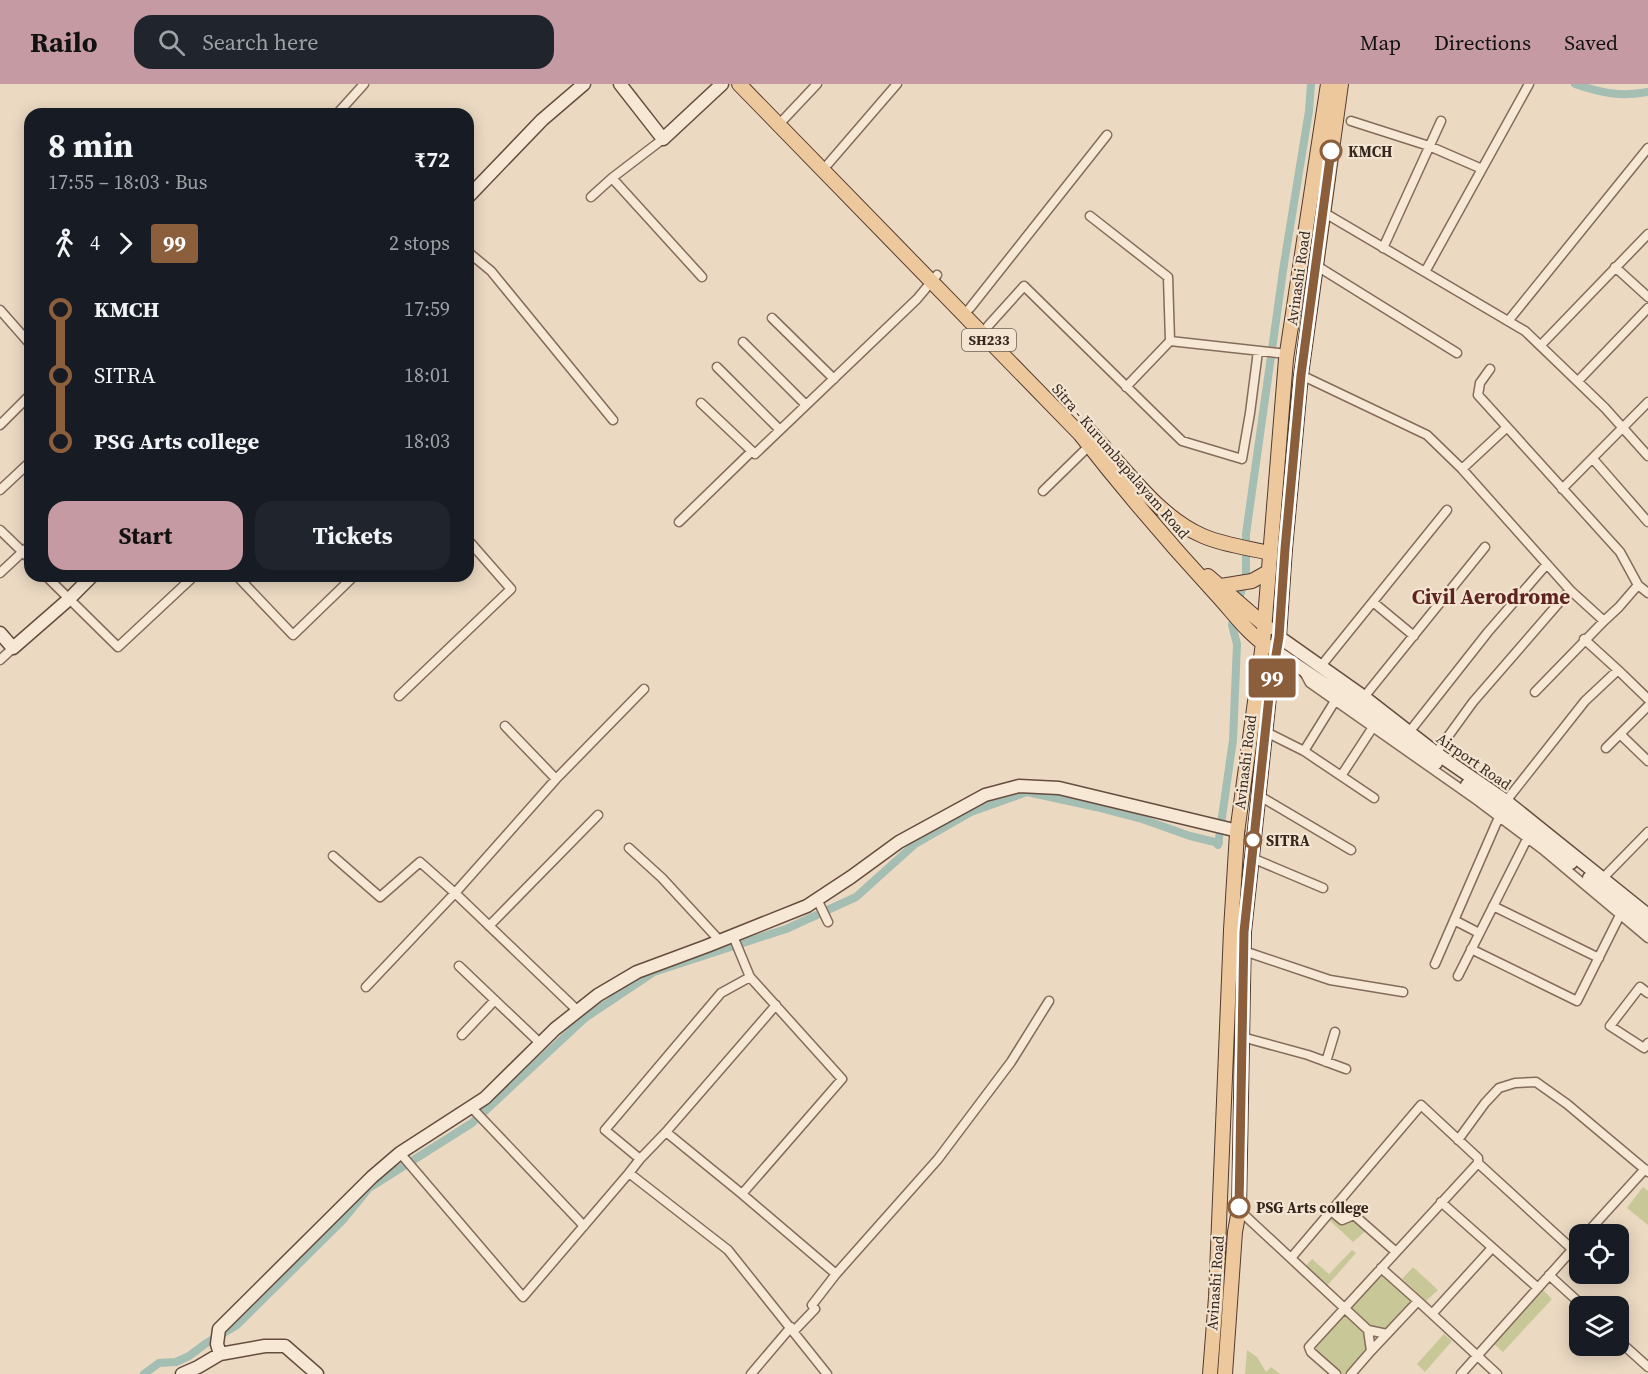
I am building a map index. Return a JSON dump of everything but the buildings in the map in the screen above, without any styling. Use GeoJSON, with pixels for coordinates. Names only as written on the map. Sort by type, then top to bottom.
{"type":"FeatureCollection","features":[{"type":"Feature","properties":{"kind":"main road","name":"Sitra - Kurumbapalayam Road"},"geometry":{"type":"LineString","coordinates":[[739,84],[934,278],[970,308],[1097,447],[1194,565],[1223,588],[1263,643],[1277,652]]}},
{"type":"Feature","properties":{"kind":"main road","name":"Sitra - Kurumbapalayam Road"},"geometry":{"type":"LineString","coordinates":[[749,84],[828,164],[1080,434],[1097,447],[1226,606],[1264,625],[1279,637]]}},
{"type":"Feature","properties":{"kind":"main road","name":"Avinashi Road"},"geometry":{"type":"LineString","coordinates":[[1210,1374],[1216,1289],[1231,930],[1231,830],[1263,643],[1268,572],[1266,552],[1286,356],[1328,84]]}},
{"type":"Feature","properties":{"kind":"main road","name":"Avinashi Road"},"geometry":{"type":"LineString","coordinates":[[1225,1374],[1235,1232],[1239,1210],[1244,932],[1258,795],[1279,637],[1302,368],[1341,84]]}},
{"type":"Feature","properties":{"kind":"main road"},"geometry":{"type":"LineString","coordinates":[[1286,356],[1302,368]]}},
{"type":"Feature","properties":{"kind":"main road"},"geometry":{"type":"LineString","coordinates":[[1097,447],[1181,524],[1203,536],[1266,552]]}},
{"type":"Feature","properties":{"kind":"main road"},"geometry":{"type":"LineString","coordinates":[[1223,588],[1246,582],[1268,572]]}},
{"type":"Feature","properties":{"kind":"street"},"geometry":{"type":"LineString","coordinates":[[342,108],[364,84]]}},
{"type":"Feature","properties":{"kind":"street"},"geometry":{"type":"LineString","coordinates":[[474,191],[543,120],[584,84]]}},
{"type":"Feature","properties":{"kind":"street"},"geometry":{"type":"LineString","coordinates":[[620,84],[663,139]]}},
{"type":"Feature","properties":{"kind":"street"},"geometry":{"type":"LineString","coordinates":[[591,197],[612,177],[663,139],[722,84]]}},
{"type":"Feature","properties":{"kind":"street"},"geometry":{"type":"LineString","coordinates":[[784,119],[817,84]]}},
{"type":"Feature","properties":{"kind":"street"},"geometry":{"type":"LineString","coordinates":[[828,164],[897,84]]}},
{"type":"Feature","properties":{"kind":"street"},"geometry":{"type":"LineString","coordinates":[[1425,272],[1529,84]]}},
{"type":"Feature","properties":{"kind":"street"},"geometry":{"type":"LineString","coordinates":[[1383,248],[1441,121]]}},
{"type":"Feature","properties":{"kind":"street"},"geometry":{"type":"LineString","coordinates":[[1352,122],[1429,146],[1482,169]]}},
{"type":"Feature","properties":{"kind":"street"},"geometry":{"type":"LineString","coordinates":[[970,308],[1107,135]]}},
{"type":"Feature","properties":{"kind":"street"},"geometry":{"type":"LineString","coordinates":[[1509,320],[1648,148]]}},
{"type":"Feature","properties":{"kind":"street"},"geometry":{"type":"LineString","coordinates":[[612,177],[702,277]]}},
{"type":"Feature","properties":{"kind":"street"},"geometry":{"type":"LineString","coordinates":[[1323,212],[1525,331],[1578,381],[1648,456]]}},
{"type":"Feature","properties":{"kind":"street"},"geometry":{"type":"LineString","coordinates":[[1090,216],[1168,277],[1170,341],[1126,387]]}},
{"type":"Feature","properties":{"kind":"street"},"geometry":{"type":"LineString","coordinates":[[1541,345],[1648,234]]}},
{"type":"Feature","properties":{"kind":"street"},"geometry":{"type":"LineString","coordinates":[[474,257],[491,271],[613,420]]}},
{"type":"Feature","properties":{"kind":"street"},"geometry":{"type":"LineString","coordinates":[[1317,266],[1457,353]]}},
{"type":"Feature","properties":{"kind":"street"},"geometry":{"type":"LineString","coordinates":[[1615,267],[1648,297]]}},
{"type":"Feature","properties":{"kind":"street"},"geometry":{"type":"LineString","coordinates":[[701,403],[755,454],[917,299],[934,278]]}},
{"type":"Feature","properties":{"kind":"street"},"geometry":{"type":"LineString","coordinates":[[987,326],[1024,286],[1182,441],[1242,459],[1259,351]]}},
{"type":"Feature","properties":{"kind":"street"},"geometry":{"type":"LineString","coordinates":[[1578,381],[1648,308]]}},
{"type":"Feature","properties":{"kind":"street"},"geometry":{"type":"LineString","coordinates":[[0,310],[24,337]]}},
{"type":"Feature","properties":{"kind":"street"},"geometry":{"type":"LineString","coordinates":[[772,318],[834,379]]}},
{"type":"Feature","properties":{"kind":"street"},"geometry":{"type":"LineString","coordinates":[[1170,341],[1286,356]]}},
{"type":"Feature","properties":{"kind":"street"},"geometry":{"type":"LineString","coordinates":[[742,342],[806,405]]}},
{"type":"Feature","properties":{"kind":"street"},"geometry":{"type":"LineString","coordinates":[[717,367],[780,430]]}},
{"type":"Feature","properties":{"kind":"street"},"geometry":{"type":"LineString","coordinates":[[1302,368],[1427,435],[1462,469],[1570,590],[1604,621]]}},
{"type":"Feature","properties":{"kind":"street"},"geometry":{"type":"LineString","coordinates":[[1490,369],[1480,383],[1478,395],[1620,552],[1638,585],[1648,593]]}},
{"type":"Feature","properties":{"kind":"street"},"geometry":{"type":"LineString","coordinates":[[0,425],[24,401]]}},
{"type":"Feature","properties":{"kind":"street"},"geometry":{"type":"LineString","coordinates":[[1562,489],[1648,402]]}},
{"type":"Feature","properties":{"kind":"street"},"geometry":{"type":"LineString","coordinates":[[1462,469],[1506,428]]}},
{"type":"Feature","properties":{"kind":"street"},"geometry":{"type":"LineString","coordinates":[[1043,491],[1097,447]]}},
{"type":"Feature","properties":{"kind":"street"},"geometry":{"type":"LineString","coordinates":[[679,522],[752,451]]}},
{"type":"Feature","properties":{"kind":"street"},"geometry":{"type":"LineString","coordinates":[[1593,459],[1648,522]]}},
{"type":"Feature","properties":{"kind":"street"},"geometry":{"type":"LineString","coordinates":[[0,490],[24,468]]}},
{"type":"Feature","properties":{"kind":"street"},"geometry":{"type":"LineString","coordinates":[[1321,666],[1447,510]]}},
{"type":"Feature","properties":{"kind":"street"},"geometry":{"type":"LineString","coordinates":[[0,530],[23,552],[0,573]]}},
{"type":"Feature","properties":{"kind":"street"},"geometry":{"type":"LineString","coordinates":[[399,696],[511,589],[474,547]]}},
{"type":"Feature","properties":{"kind":"street"},"geometry":{"type":"LineString","coordinates":[[1365,697],[1485,547]]}},
{"type":"Feature","properties":{"kind":"street"},"geometry":{"type":"LineString","coordinates":[[1410,731],[1488,632],[1547,564]]}},
{"type":"Feature","properties":{"kind":"street"},"geometry":{"type":"LineString","coordinates":[[52,582],[118,647],[188,582]]}},
{"type":"Feature","properties":{"kind":"street"},"geometry":{"type":"LineString","coordinates":[[0,660],[86,582]]}},
{"type":"Feature","properties":{"kind":"street"},"geometry":{"type":"LineString","coordinates":[[243,582],[293,636],[348,582]]}},
{"type":"Feature","properties":{"kind":"street"},"geometry":{"type":"LineString","coordinates":[[1535,692],[1638,585]]}},
{"type":"Feature","properties":{"kind":"street"},"geometry":{"type":"LineString","coordinates":[[1436,753],[1473,702],[1570,590]]}},
{"type":"Feature","properties":{"kind":"street"},"geometry":{"type":"LineString","coordinates":[[1373,602],[1414,636]]}},
{"type":"Feature","properties":{"kind":"street"},"geometry":{"type":"LineString","coordinates":[[0,633],[13,648]]}},
{"type":"Feature","properties":{"kind":"street","name":"Airport Road"},"geometry":{"type":"LineString","coordinates":[[1279,637],[1365,697],[1436,753],[1506,801],[1648,915]]}},
{"type":"Feature","properties":{"kind":"street"},"geometry":{"type":"LineString","coordinates":[[1584,639],[1648,699]]}},
{"type":"Feature","properties":{"kind":"street","name":"Airport Road"},"geometry":{"type":"LineString","coordinates":[[1277,652],[1525,826],[1648,927]]}},
{"type":"Feature","properties":{"kind":"street"},"geometry":{"type":"LineString","coordinates":[[1302,669],[1310,683],[1527,838],[1648,938]]}},
{"type":"Feature","properties":{"kind":"street"},"geometry":{"type":"LineString","coordinates":[[1506,801],[1585,701],[1618,670]]}},
{"type":"Feature","properties":{"kind":"street"},"geometry":{"type":"LineString","coordinates":[[366,987],[455,893],[556,779],[644,689]]}},
{"type":"Feature","properties":{"kind":"street"},"geometry":{"type":"LineString","coordinates":[[1304,751],[1335,701]]}},
{"type":"Feature","properties":{"kind":"street"},"geometry":{"type":"LineString","coordinates":[[1606,748],[1648,706]]}},
{"type":"Feature","properties":{"kind":"street"},"geometry":{"type":"LineString","coordinates":[[505,726],[556,779]]}},
{"type":"Feature","properties":{"kind":"street"},"geometry":{"type":"LineString","coordinates":[[1341,776],[1373,727]]}},
{"type":"Feature","properties":{"kind":"street"},"geometry":{"type":"LineString","coordinates":[[1266,732],[1304,751],[1374,798]]}},
{"type":"Feature","properties":{"kind":"street"},"geometry":{"type":"LineString","coordinates":[[1620,734],[1648,761]]}},
{"type":"Feature","properties":{"kind":"street"},"geometry":{"type":"LineString","coordinates":[[218,1349],[219,1329],[372,1177],[402,1155],[474,1110],[540,1043],[598,995],[637,972],[819,903],[898,842],[985,795],[1019,786],[1059,788],[1231,830]]}},
{"type":"Feature","properties":{"kind":"street"},"geometry":{"type":"LineString","coordinates":[[1258,795],[1351,850]]}},
{"type":"Feature","properties":{"kind":"street"},"geometry":{"type":"LineString","coordinates":[[489,926],[598,815]]}},
{"type":"Feature","properties":{"kind":"street"},"geometry":{"type":"LineString","coordinates":[[1435,964],[1499,817]]}},
{"type":"Feature","properties":{"kind":"street"},"geometry":{"type":"LineString","coordinates":[[1603,878],[1648,832]]}},
{"type":"Feature","properties":{"kind":"street"},"geometry":{"type":"LineString","coordinates":[[1458,976],[1527,838]]}},
{"type":"Feature","properties":{"kind":"street"},"geometry":{"type":"LineString","coordinates":[[629,848],[662,878],[720,941]]}},
{"type":"Feature","properties":{"kind":"street"},"geometry":{"type":"LineString","coordinates":[[333,856],[380,897],[420,862],[578,1011]]}},
{"type":"Feature","properties":{"kind":"street"},"geometry":{"type":"LineString","coordinates":[[1252,858],[1323,888]]}},
{"type":"Feature","properties":{"kind":"street"},"geometry":{"type":"LineString","coordinates":[[819,903],[826,920]]}},
{"type":"Feature","properties":{"kind":"street"},"geometry":{"type":"LineString","coordinates":[[1493,906],[1599,958]]}},
{"type":"Feature","properties":{"kind":"street"},"geometry":{"type":"LineString","coordinates":[[1471,949],[1577,1001],[1620,915]]}},
{"type":"Feature","properties":{"kind":"street"},"geometry":{"type":"LineString","coordinates":[[1454,920],[1479,933]]}},
{"type":"Feature","properties":{"kind":"street"},"geometry":{"type":"LineString","coordinates":[[733,937],[750,977],[842,1079],[742,1194]]}},
{"type":"Feature","properties":{"kind":"street"},"geometry":{"type":"LineString","coordinates":[[1244,951],[1330,980],[1403,992]]}},
{"type":"Feature","properties":{"kind":"street"},"geometry":{"type":"LineString","coordinates":[[459,966],[540,1043]]}},
{"type":"Feature","properties":{"kind":"street"},"geometry":{"type":"LineString","coordinates":[[640,1159],[605,1130],[721,993],[750,977]]}},
{"type":"Feature","properties":{"kind":"street"},"geometry":{"type":"LineString","coordinates":[[1647,1047],[1610,1026],[1640,987],[1648,993]]}},
{"type":"Feature","properties":{"kind":"street"},"geometry":{"type":"LineString","coordinates":[[462,1035],[495,1000]]}},
{"type":"Feature","properties":{"kind":"street"},"geometry":{"type":"LineString","coordinates":[[751,1374],[792,1329],[815,1309],[812,1305],[836,1274],[938,1159],[1011,1062],[1049,1001]]}},
{"type":"Feature","properties":{"kind":"street"},"geometry":{"type":"LineString","coordinates":[[402,1155],[523,1297],[640,1159],[776,1005]]}},
{"type":"Feature","properties":{"kind":"street"},"geometry":{"type":"LineString","coordinates":[[1326,1062],[1335,1032]]}},
{"type":"Feature","properties":{"kind":"street"},"geometry":{"type":"LineString","coordinates":[[1242,1037],[1346,1069]]}},
{"type":"Feature","properties":{"kind":"street"},"geometry":{"type":"LineString","coordinates":[[1458,1140],[1499,1088],[1515,1083],[1536,1082],[1568,1104],[1647,1171],[1596,1224]]}},
{"type":"Feature","properties":{"kind":"street"},"geometry":{"type":"LineString","coordinates":[[1291,1258],[1421,1105],[1478,1158],[1478,1163],[1569,1246]]}},
{"type":"Feature","properties":{"kind":"street"},"geometry":{"type":"LineString","coordinates":[[474,1110],[584,1226]]}},
{"type":"Feature","properties":{"kind":"street"},"geometry":{"type":"LineString","coordinates":[[666,1132],[836,1274]]}},
{"type":"Feature","properties":{"kind":"street"},"geometry":{"type":"LineString","coordinates":[[1335,1374],[1311,1352],[1309,1347],[1478,1163]]}},
{"type":"Feature","properties":{"kind":"street"},"geometry":{"type":"LineString","coordinates":[[630,1173],[728,1250],[827,1374]]}},
{"type":"Feature","properties":{"kind":"street"},"geometry":{"type":"LineString","coordinates":[[1442,1202],[1538,1288]]}},
{"type":"Feature","properties":{"kind":"street"},"geometry":{"type":"LineString","coordinates":[[1239,1210],[1368,1330],[1387,1334]]}},
{"type":"Feature","properties":{"kind":"street"},"geometry":{"type":"LineString","coordinates":[[1330,1210],[1342,1220],[1354,1215],[1396,1252]]}},
{"type":"Feature","properties":{"kind":"street"},"geometry":{"type":"LineString","coordinates":[[1431,1314],[1492,1248]]}},
{"type":"Feature","properties":{"kind":"street"},"geometry":{"type":"LineString","coordinates":[[1461,1374],[1569,1252]]}},
{"type":"Feature","properties":{"kind":"street"},"geometry":{"type":"LineString","coordinates":[[1381,1268],[1497,1374]]}},
{"type":"Feature","properties":{"kind":"street"},"geometry":{"type":"LineString","coordinates":[[1549,1275],[1572,1296]]}},
{"type":"Feature","properties":{"kind":"street"},"geometry":{"type":"LineString","coordinates":[[1350,1374],[1418,1300]]}},
{"type":"Feature","properties":{"kind":"street"},"geometry":{"type":"LineString","coordinates":[[1368,1330],[1371,1351]]}},
{"type":"Feature","properties":{"kind":"street"},"geometry":{"type":"LineString","coordinates":[[182,1374],[198,1367],[218,1349],[255,1349],[265,1346],[285,1346],[317,1374]]}},
{"type":"Feature","properties":{"kind":"street"},"geometry":{"type":"LineString","coordinates":[[1629,1350],[1648,1367]]}},
{"type":"Feature","properties":{"kind":"shaded area"},"geometry":{"type":"Polygon","coordinates":[[[1643,1187],[1648,1191],[1648,1225],[1627,1208],[1643,1187]]]}},
{"type":"Feature","properties":{"kind":"shaded area"},"geometry":{"type":"Polygon","coordinates":[[[1331,1214],[1351,1217],[1367,1230],[1353,1242],[1327,1218],[1331,1214]]]}},
{"type":"Feature","properties":{"kind":"shaded area"},"geometry":{"type":"Polygon","coordinates":[[[1352,1250],[1356,1253],[1326,1287],[1305,1267],[1312,1259],[1329,1274],[1352,1250]]]}},
{"type":"Feature","properties":{"kind":"shaded area"},"geometry":{"type":"Polygon","coordinates":[[[1413,1267],[1438,1290],[1426,1301],[1402,1279],[1413,1267]]]}},
{"type":"Feature","properties":{"kind":"shaded area"},"geometry":{"type":"Polygon","coordinates":[[[1380,1272],[1412,1300],[1384,1330],[1369,1328],[1348,1309],[1380,1272]]]}},
{"type":"Feature","properties":{"kind":"shaded area"},"geometry":{"type":"Polygon","coordinates":[[[1543,1290],[1552,1299],[1503,1352],[1494,1344],[1543,1290]]]}},
{"type":"Feature","properties":{"kind":"shaded area"},"geometry":{"type":"Polygon","coordinates":[[[1344,1313],[1365,1331],[1368,1351],[1347,1374],[1340,1374],[1311,1348],[1344,1313]]]}},
{"type":"Feature","properties":{"kind":"shaded area"},"geometry":{"type":"Polygon","coordinates":[[[1444,1334],[1452,1341],[1425,1372],[1417,1364],[1444,1334]]]}},
{"type":"Feature","properties":{"kind":"shaded area"},"geometry":{"type":"Polygon","coordinates":[[[1247,1350],[1257,1357],[1266,1372],[1271,1367],[1280,1374],[1245,1374],[1247,1350]]]}},
{"type":"Feature","properties":{"kind":"waterway"},"geometry":{"type":"LineString","coordinates":[[1218,845],[1233,740],[1237,644],[1232,625],[1246,574],[1246,534],[1284,264],[1309,111],[1311,84]]}},
{"type":"Feature","properties":{"kind":"waterway"},"geometry":{"type":"LineString","coordinates":[[1575,84],[1611,93],[1648,92]]}},
{"type":"Feature","properties":{"kind":"waterway"},"geometry":{"type":"LineString","coordinates":[[144,1374],[159,1363],[176,1362],[189,1356],[237,1325],[343,1220],[369,1188],[472,1123],[585,1018],[654,972],[786,929],[856,897],[915,844],[971,812],[1027,792],[1142,819],[1190,836],[1219,843]]}},
{"type":"Feature","properties":{"kind":"bus line","name":"99"},"geometry":{"type":"LineString","coordinates":[[1239,1207],[1244,932],[1269,697],[1279,637],[1301,375],[1331,151]]}},
{"type":"Feature","properties":{"kind":"place","name":"KMCH"},"geometry":{"type":"Point","coordinates":[1331,151]}},
{"type":"Feature","properties":{"kind":"place","name":"SITRA"},"geometry":{"type":"Point","coordinates":[1253,840]}},
{"type":"Feature","properties":{"kind":"place","name":"PSG Arts college"},"geometry":{"type":"Point","coordinates":[1239,1207]}},
{"type":"Feature","properties":{"kind":"district","name":"Civil Aerodrome"},"geometry":{"type":"Point","coordinates":[1491,596]}}]}
